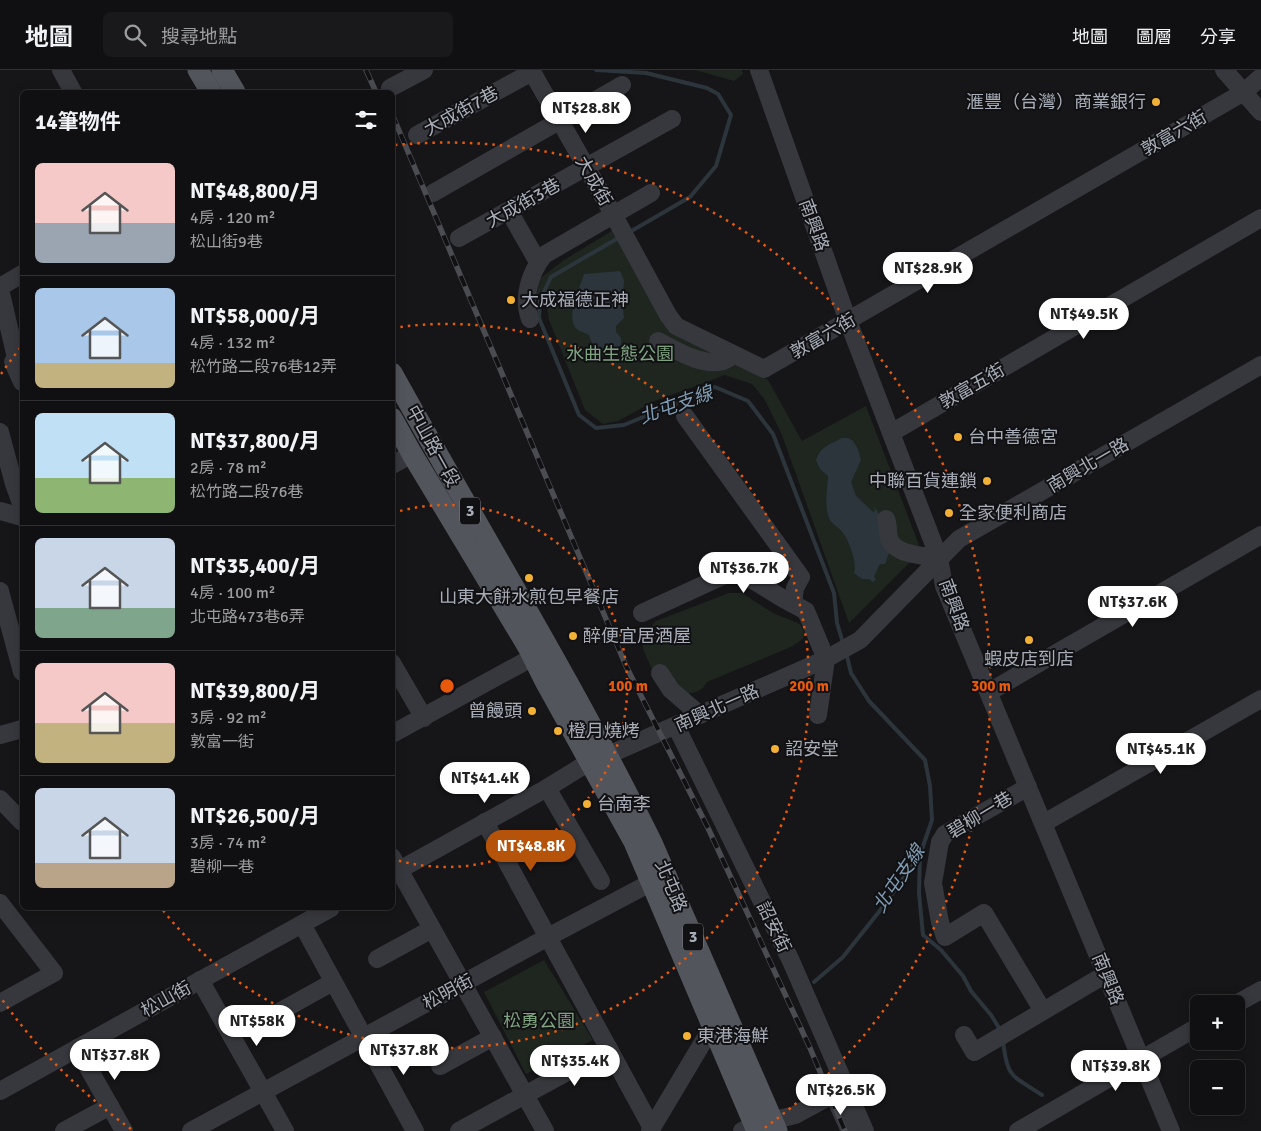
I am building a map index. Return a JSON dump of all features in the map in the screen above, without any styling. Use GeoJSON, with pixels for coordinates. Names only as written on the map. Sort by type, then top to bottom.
{"type":"FeatureCollection","features":[{"type":"Feature","properties":{"kind":"main road"},"geometry":{"type":"LineString","coordinates":[[198,70],[210,90]]}},
{"type":"Feature","properties":{"kind":"main road"},"geometry":{"type":"LineString","coordinates":[[222,70],[234,90]]}},
{"type":"Feature","properties":{"kind":"main road","name":"中山路一段"},"geometry":{"type":"LineString","coordinates":[[395,379],[541,653]]}},
{"type":"Feature","properties":{"kind":"main road","name":"中山路一段"},"geometry":{"type":"LineString","coordinates":[[395,423],[412,454],[541,653]]}},
{"type":"Feature","properties":{"kind":"main road","name":"北屯路"},"geometry":{"type":"LineString","coordinates":[[541,653],[546,683],[599,759],[652,843],[761,1128]]}},
{"type":"Feature","properties":{"kind":"main road","name":"北屯路"},"geometry":{"type":"LineString","coordinates":[[599,759],[712,1027],[761,1128]]}},
{"type":"Feature","properties":{"kind":"street"},"geometry":{"type":"LineString","coordinates":[[60,70],[73,90]]}},
{"type":"Feature","properties":{"kind":"street"},"geometry":{"type":"LineString","coordinates":[[390,88],[424,70]]}},
{"type":"Feature","properties":{"kind":"street","name":"南興路"},"geometry":{"type":"LineString","coordinates":[[759,70],[848,321],[939,558],[944,586],[1171,1131]]}},
{"type":"Feature","properties":{"kind":"street"},"geometry":{"type":"LineString","coordinates":[[1224,70],[1261,112]]}},
{"type":"Feature","properties":{"kind":"street","name":"大成街"},"geometry":{"type":"LineString","coordinates":[[532,71],[613,214]]}},
{"type":"Feature","properties":{"kind":"street","name":"大成街7巷"},"geometry":{"type":"LineString","coordinates":[[417,134],[532,71]]}},
{"type":"Feature","properties":{"kind":"street","name":"敦富六街"},"geometry":{"type":"LineString","coordinates":[[613,214],[668,315],[676,326],[764,369],[1244,92],[1257,78]]}},
{"type":"Feature","properties":{"kind":"street"},"geometry":{"type":"LineString","coordinates":[[433,193],[622,85]]}},
{"type":"Feature","properties":{"kind":"street","name":"大成街3巷"},"geometry":{"type":"LineString","coordinates":[[459,238],[672,119]]}},
{"type":"Feature","properties":{"kind":"street"},"geometry":{"type":"LineString","coordinates":[[530,319],[527,287],[538,262],[544,255],[651,192]]}},
{"type":"Feature","properties":{"kind":"street"},"geometry":{"type":"LineString","coordinates":[[509,211],[538,262]]}},
{"type":"Feature","properties":{"kind":"street","name":"敦富五街"},"geometry":{"type":"LineString","coordinates":[[891,433],[1261,218]]}},
{"type":"Feature","properties":{"kind":"street"},"geometry":{"type":"LineString","coordinates":[[20,275],[0,288],[13,362],[20,378]]}},
{"type":"Feature","properties":{"kind":"street"},"geometry":{"type":"LineString","coordinates":[[658,341],[687,355],[708,361],[722,361],[734,355]]}},
{"type":"Feature","properties":{"kind":"street","name":"南興北一路"},"geometry":{"type":"LineString","coordinates":[[599,759],[826,659],[860,640],[959,539],[1261,365]]}},
{"type":"Feature","properties":{"kind":"street"},"geometry":{"type":"LineString","coordinates":[[685,416],[801,577],[795,588],[794,604]]}},
{"type":"Feature","properties":{"kind":"street"},"geometry":{"type":"LineString","coordinates":[[0,432],[7,483],[20,503]]}},
{"type":"Feature","properties":{"kind":"street"},"geometry":{"type":"LineString","coordinates":[[395,463],[412,454]]}},
{"type":"Feature","properties":{"kind":"street"},"geometry":{"type":"LineString","coordinates":[[0,511],[20,516]]}},
{"type":"Feature","properties":{"kind":"street"},"geometry":{"type":"LineString","coordinates":[[886,519],[890,539],[894,547],[905,552],[939,558]]}},
{"type":"Feature","properties":{"kind":"street"},"geometry":{"type":"LineString","coordinates":[[989,692],[1261,535]]}},
{"type":"Feature","properties":{"kind":"street"},"geometry":{"type":"LineString","coordinates":[[642,613],[727,574],[737,573],[746,576],[806,611],[826,659],[818,715]]}},
{"type":"Feature","properties":{"kind":"street"},"geometry":{"type":"LineString","coordinates":[[0,591],[9,612],[20,663]]}},
{"type":"Feature","properties":{"kind":"street"},"geometry":{"type":"LineString","coordinates":[[395,732],[541,653]]}},
{"type":"Feature","properties":{"kind":"street"},"geometry":{"type":"LineString","coordinates":[[395,668],[424,718]]}},
{"type":"Feature","properties":{"kind":"street"},"geometry":{"type":"LineString","coordinates":[[660,673],[671,690],[700,715]]}},
{"type":"Feature","properties":{"kind":"street"},"geometry":{"type":"LineString","coordinates":[[1044,823],[1261,699]]}},
{"type":"Feature","properties":{"kind":"street","name":"詔安街"},"geometry":{"type":"LineString","coordinates":[[676,726],[791,961],[865,1131]]}},
{"type":"Feature","properties":{"kind":"street"},"geometry":{"type":"LineString","coordinates":[[0,735],[20,730]]}},
{"type":"Feature","properties":{"kind":"street"},"geometry":{"type":"LineString","coordinates":[[546,1131],[395,867],[485,822],[599,759]]}},
{"type":"Feature","properties":{"kind":"street","name":"碧柳一巷"},"geometry":{"type":"LineString","coordinates":[[1028,787],[945,834],[940,842],[933,883],[940,922],[946,937],[984,913],[1043,1010]]}},
{"type":"Feature","properties":{"kind":"street"},"geometry":{"type":"LineString","coordinates":[[547,788],[601,881]]}},
{"type":"Feature","properties":{"kind":"street"},"geometry":{"type":"LineString","coordinates":[[0,799],[20,820]]}},
{"type":"Feature","properties":{"kind":"street"},"geometry":{"type":"LineString","coordinates":[[485,822],[651,1129]]}},
{"type":"Feature","properties":{"kind":"street","name":"松明街"},"geometry":{"type":"LineString","coordinates":[[191,1131],[652,882]]}},
{"type":"Feature","properties":{"kind":"street"},"geometry":{"type":"LineString","coordinates":[[0,903],[7,924],[54,973],[0,1003]]}},
{"type":"Feature","properties":{"kind":"street","name":"松山街"},"geometry":{"type":"LineString","coordinates":[[0,1091],[327,910]]}},
{"type":"Feature","properties":{"kind":"street"},"geometry":{"type":"LineString","coordinates":[[302,924],[415,1131]]}},
{"type":"Feature","properties":{"kind":"street"},"geometry":{"type":"LineString","coordinates":[[377,959],[432,929]]}},
{"type":"Feature","properties":{"kind":"street"},"geometry":{"type":"LineString","coordinates":[[964,1036],[974,1052],[1106,974]]}},
{"type":"Feature","properties":{"kind":"street"},"geometry":{"type":"LineString","coordinates":[[200,980],[285,1131]]}},
{"type":"Feature","properties":{"kind":"street"},"geometry":{"type":"LineString","coordinates":[[277,1013],[333,982]]}},
{"type":"Feature","properties":{"kind":"street"},"geometry":{"type":"LineString","coordinates":[[1245,999],[1261,990]]}},
{"type":"Feature","properties":{"kind":"street"},"geometry":{"type":"LineString","coordinates":[[651,1129],[712,1027]]}},
{"type":"Feature","properties":{"kind":"street"},"geometry":{"type":"LineString","coordinates":[[1018,1131],[1190,1031]]}},
{"type":"Feature","properties":{"kind":"street"},"geometry":{"type":"LineString","coordinates":[[440,1066],[493,1037]]}},
{"type":"Feature","properties":{"kind":"street"},"geometry":{"type":"LineString","coordinates":[[77,1048],[124,1131]]}},
{"type":"Feature","properties":{"kind":"street"},"geometry":{"type":"LineString","coordinates":[[459,1131],[609,1049]]}},
{"type":"Feature","properties":{"kind":"street"},"geometry":{"type":"LineString","coordinates":[[761,1128],[795,1115],[830,1096],[835,1098],[850,1131]]}},
{"type":"Feature","properties":{"kind":"street"},"geometry":{"type":"LineString","coordinates":[[64,1131],[110,1106]]}},
{"type":"Feature","properties":{"kind":"green space"},"geometry":{"type":"Polygon","coordinates":[[[695,70],[742,70],[743,74],[734,81],[695,70]]]}},
{"type":"Feature","properties":{"kind":"green space","name":"水曲生態公園"},"geometry":{"type":"Polygon","coordinates":[[[615,229],[666,326],[768,380],[802,441],[866,406],[919,545],[911,561],[849,623],[782,435],[765,400],[752,384],[725,375],[655,401],[618,421],[603,424],[585,410],[549,320],[545,296],[527,300],[529,287],[564,260],[615,229]]]}},
{"type":"Feature","properties":{"kind":"green space"},"geometry":{"type":"Polygon","coordinates":[[[729,593],[742,593],[773,613],[800,624],[804,637],[791,647],[707,682],[698,691],[686,693],[660,688],[643,649],[646,632],[656,621],[729,593]]]}},
{"type":"Feature","properties":{"kind":"green space","name":"松勇公園"},"geometry":{"type":"Polygon","coordinates":[[[544,960],[593,1040],[526,1074],[484,992],[544,960]]]}},
{"type":"Feature","properties":{"kind":"shaded area"},"geometry":{"type":"Polygon","coordinates":[[[620,271],[624,280],[623,294],[628,299],[623,307],[624,318],[616,326],[616,332],[621,338],[621,344],[618,348],[604,349],[592,343],[589,335],[578,330],[574,325],[572,319],[574,303],[584,274],[620,271]]]}},
{"type":"Feature","properties":{"kind":"shaded area"},"geometry":{"type":"Polygon","coordinates":[[[842,438],[848,438],[853,441],[858,449],[861,460],[851,482],[856,496],[873,512],[875,511],[874,506],[882,519],[891,548],[885,564],[880,564],[874,576],[876,580],[873,582],[869,579],[862,579],[854,573],[855,564],[848,541],[830,521],[828,515],[826,501],[828,476],[820,469],[816,460],[823,449],[842,438]]]}},
{"type":"Feature","properties":{"kind":"waterway","name":"北屯支線"},"geometry":{"type":"LineString","coordinates":[[596,70],[646,73],[707,88],[718,94],[731,115],[716,166],[690,197],[628,233]]}},
{"type":"Feature","properties":{"kind":"waterway","name":"北屯支線"},"geometry":{"type":"LineString","coordinates":[[620,237],[551,277],[540,300],[539,318],[579,415],[596,428],[624,425],[715,387],[748,401],[773,434],[834,593],[837,623],[843,643]]}},
{"type":"Feature","properties":{"kind":"waterway","name":"北屯支線"},"geometry":{"type":"LineString","coordinates":[[814,982],[843,957],[882,908],[920,855],[932,820],[930,786],[925,760],[869,701],[851,673],[846,652]]}},
{"type":"Feature","properties":{"kind":"waterway"},"geometry":{"type":"LineString","coordinates":[[920,855],[919,893],[923,935],[941,950],[963,976],[971,991],[991,1015],[1001,1031]]}},
{"type":"Feature","properties":{"kind":"waterway"},"geometry":{"type":"LineString","coordinates":[[1003,1040],[1007,1062],[1013,1075],[1042,1095]]}},
{"type":"Feature","properties":{"kind":"railway"},"geometry":{"type":"LineString","coordinates":[[366,70],[375,90]]}},
{"type":"Feature","properties":{"kind":"railway"},"geometry":{"type":"LineString","coordinates":[[395,121],[626,666],[708,828],[810,1048],[845,1131]]}},
{"type":"Feature","properties":{"kind":"place","name":"滙豐（台灣）商業銀行"},"geometry":{"type":"Point","coordinates":[1156,102]}},
{"type":"Feature","properties":{"kind":"place","name":"大成福德正神"},"geometry":{"type":"Point","coordinates":[511,300]}},
{"type":"Feature","properties":{"kind":"place","name":"台中善德宮"},"geometry":{"type":"Point","coordinates":[958,437]}},
{"type":"Feature","properties":{"kind":"place","name":"中聯百貨連鎖"},"geometry":{"type":"Point","coordinates":[987,481]}},
{"type":"Feature","properties":{"kind":"place","name":"全家便利商店"},"geometry":{"type":"Point","coordinates":[949,513]}},
{"type":"Feature","properties":{"kind":"place","name":"山東大餅水煎包早餐店"},"geometry":{"type":"Point","coordinates":[529,578]}},
{"type":"Feature","properties":{"kind":"place","name":"醉便宜居酒屋"},"geometry":{"type":"Point","coordinates":[573,636]}},
{"type":"Feature","properties":{"kind":"place","name":"蝦皮店到店"},"geometry":{"type":"Point","coordinates":[1029,640]}},
{"type":"Feature","properties":{"kind":"place","name":"曾饅頭"},"geometry":{"type":"Point","coordinates":[532,711]}},
{"type":"Feature","properties":{"kind":"place","name":"橙月燒烤"},"geometry":{"type":"Point","coordinates":[558,731]}},
{"type":"Feature","properties":{"kind":"place","name":"詔安堂"},"geometry":{"type":"Point","coordinates":[775,749]}},
{"type":"Feature","properties":{"kind":"place","name":"台南李"},"geometry":{"type":"Point","coordinates":[587,804]}},
{"type":"Feature","properties":{"kind":"place","name":"東港海鮮"},"geometry":{"type":"Point","coordinates":[687,1036]}}]}
